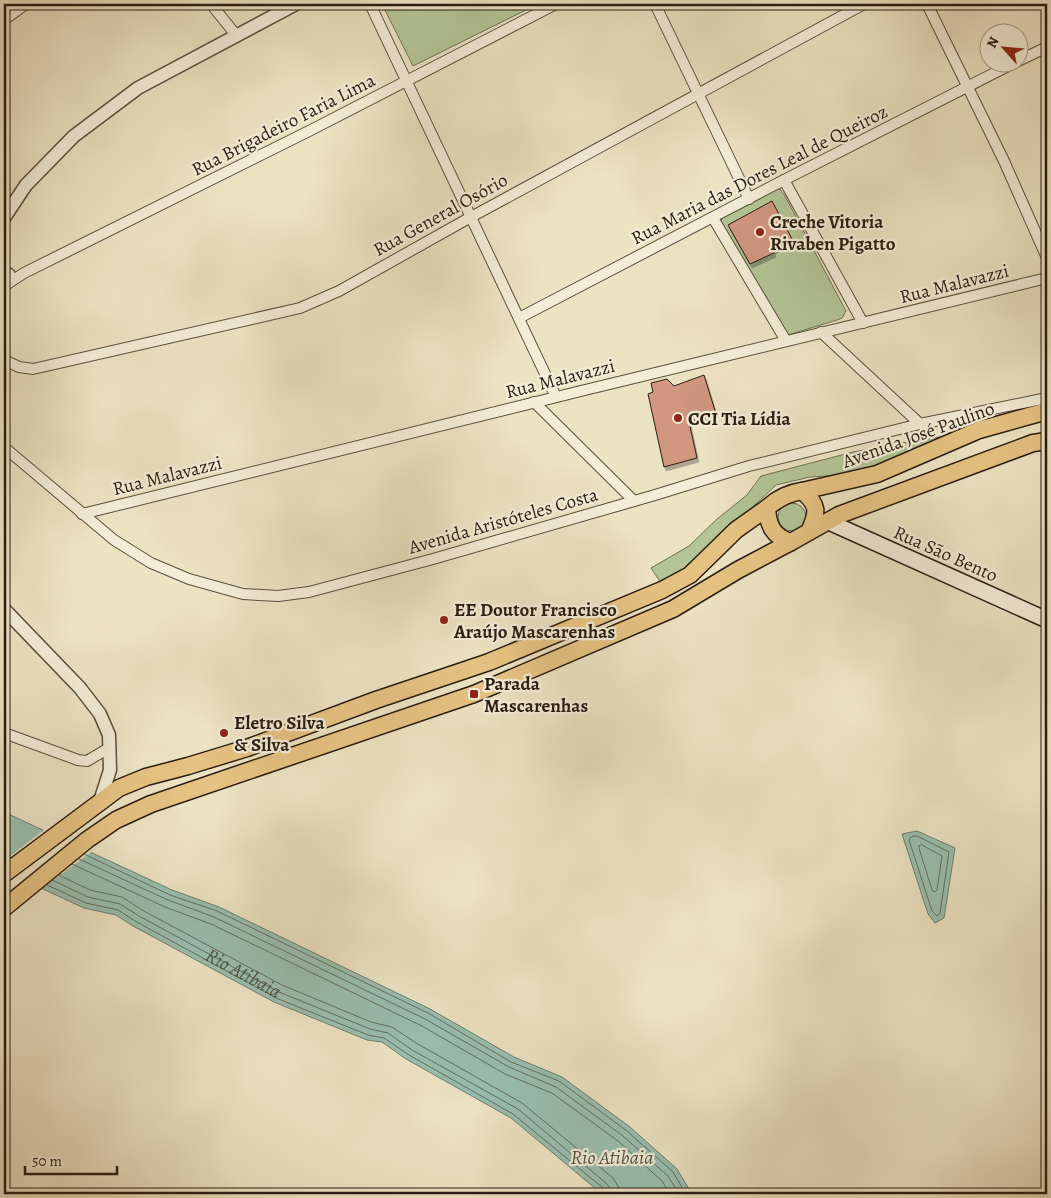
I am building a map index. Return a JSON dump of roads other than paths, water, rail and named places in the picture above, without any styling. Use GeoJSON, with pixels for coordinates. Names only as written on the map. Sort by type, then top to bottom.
{"type":"FeatureCollection","features":[{"type":"Feature","properties":{"kind":"main road","name":"Avenida José Paulino"},"geometry":{"type":"LineString","coordinates":[[802,491],[877,474],[979,430],[1047,411]]}},
{"type":"Feature","properties":{"kind":"main road"},"geometry":{"type":"LineString","coordinates":[[5,907],[87,840],[116,820],[151,804],[482,690],[673,609],[738,570],[839,515],[1033,443],[1047,440]]}},
{"type":"Feature","properties":{"kind":"main road"},"geometry":{"type":"LineString","coordinates":[[4,874],[118,788],[146,777],[247,748],[376,700],[489,662],[662,590],[690,575],[736,530],[776,500],[791,493],[802,491],[811,498],[816,508],[829,522]]}},
{"type":"Feature","properties":{"kind":"main road"},"geometry":{"type":"LineString","coordinates":[[767,508],[768,519],[775,534],[782,540],[791,542]]}},
{"type":"Feature","properties":{"kind":"main road"},"geometry":{"type":"LineString","coordinates":[[809,532],[816,516],[816,508]]}},
{"type":"Feature","properties":{"kind":"main road","name":"Rua São Bento"},"geometry":{"type":"LineString","coordinates":[[829,522],[1047,620]]}},
{"type":"Feature","properties":{"kind":"street"},"geometry":{"type":"LineString","coordinates":[[4,20],[26,4]]}},
{"type":"Feature","properties":{"kind":"street"},"geometry":{"type":"LineString","coordinates":[[211,4],[236,35]]}},
{"type":"Feature","properties":{"kind":"street"},"geometry":{"type":"LineString","coordinates":[[4,218],[26,185],[74,136],[138,88],[296,4]]}},
{"type":"Feature","properties":{"kind":"street"},"geometry":{"type":"LineString","coordinates":[[370,4],[556,397]]}},
{"type":"Feature","properties":{"kind":"street","name":"Rua Brigadeiro Faria Lima"},"geometry":{"type":"LineString","coordinates":[[5,277],[24,273],[556,4]]}},
{"type":"Feature","properties":{"kind":"street"},"geometry":{"type":"LineString","coordinates":[[655,4],[749,198]]}},
{"type":"Feature","properties":{"kind":"street","name":"Rua General Osório"},"geometry":{"type":"LineString","coordinates":[[4,360],[19,367],[33,369],[300,308],[339,291],[471,217],[864,4]]}},
{"type":"Feature","properties":{"kind":"street"},"geometry":{"type":"LineString","coordinates":[[927,4],[968,86],[1047,258]]}},
{"type":"Feature","properties":{"kind":"street","name":"Rua Maria das Dores Leal de Queiroz"},"geometry":{"type":"LineString","coordinates":[[1028,56],[1047,47]]}},
{"type":"Feature","properties":{"kind":"street","name":"Rua Maria das Dores Leal de Queiroz"},"geometry":{"type":"LineString","coordinates":[[519,318],[997,72]]}},
{"type":"Feature","properties":{"kind":"street"},"geometry":{"type":"LineString","coordinates":[[784,180],[864,323]]}},
{"type":"Feature","properties":{"kind":"street"},"geometry":{"type":"LineString","coordinates":[[713,218],[786,341]]}},
{"type":"Feature","properties":{"kind":"street","name":"Rua Malavazzi"},"geometry":{"type":"LineString","coordinates":[[82,514],[1047,278]]}},
{"type":"Feature","properties":{"kind":"street"},"geometry":{"type":"LineString","coordinates":[[821,332],[920,424]]}},
{"type":"Feature","properties":{"kind":"street","name":"Avenida Aristóteles Costa"},"geometry":{"type":"LineString","coordinates":[[4,447],[114,540],[151,563],[181,576],[242,594],[278,596],[308,592],[433,559],[749,466],[920,424],[1047,398]]}},
{"type":"Feature","properties":{"kind":"street"},"geometry":{"type":"LineString","coordinates":[[534,402],[634,501]]}},
{"type":"Feature","properties":{"kind":"street"},"geometry":{"type":"LineString","coordinates":[[4,609],[80,688],[100,714],[109,735],[110,770],[100,801]]}},
{"type":"Feature","properties":{"kind":"street"},"geometry":{"type":"LineString","coordinates":[[4,733],[78,760],[87,760],[109,748]]}},
{"type":"Feature","properties":{"kind":"water","name":"Rio Atibaia"},"geometry":{"type":"Polygon","coordinates":[[[4,812],[172,890],[219,907],[430,1009],[514,1057],[562,1077],[630,1127],[677,1169],[692,1194],[602,1194],[511,1118],[406,1059],[382,1042],[367,1040],[274,1002],[116,915],[84,908],[4,868],[4,812]]]}},
{"type":"Feature","properties":{"kind":"water"},"geometry":{"type":"Polygon","coordinates":[[[917,831],[955,848],[944,918],[935,923],[928,914],[902,834],[917,831]]]}},
{"type":"Feature","properties":{"kind":"place","name":"Creche Vitoria Rivaben Pigatto"},"geometry":{"type":"Point","coordinates":[760,232]}},
{"type":"Feature","properties":{"kind":"place","name":"CCI Tia Lídia"},"geometry":{"type":"Point","coordinates":[678,418]}},
{"type":"Feature","properties":{"kind":"place","name":"EE Doutor Francisco Araújo Mascarenhas"},"geometry":{"type":"Point","coordinates":[444,620]}},
{"type":"Feature","properties":{"kind":"place","name":"Parada Mascarenhas"},"geometry":{"type":"Point","coordinates":[474,694]}},
{"type":"Feature","properties":{"kind":"place","name":"Eletro Silva & Silva"},"geometry":{"type":"Point","coordinates":[224,733]}}]}
